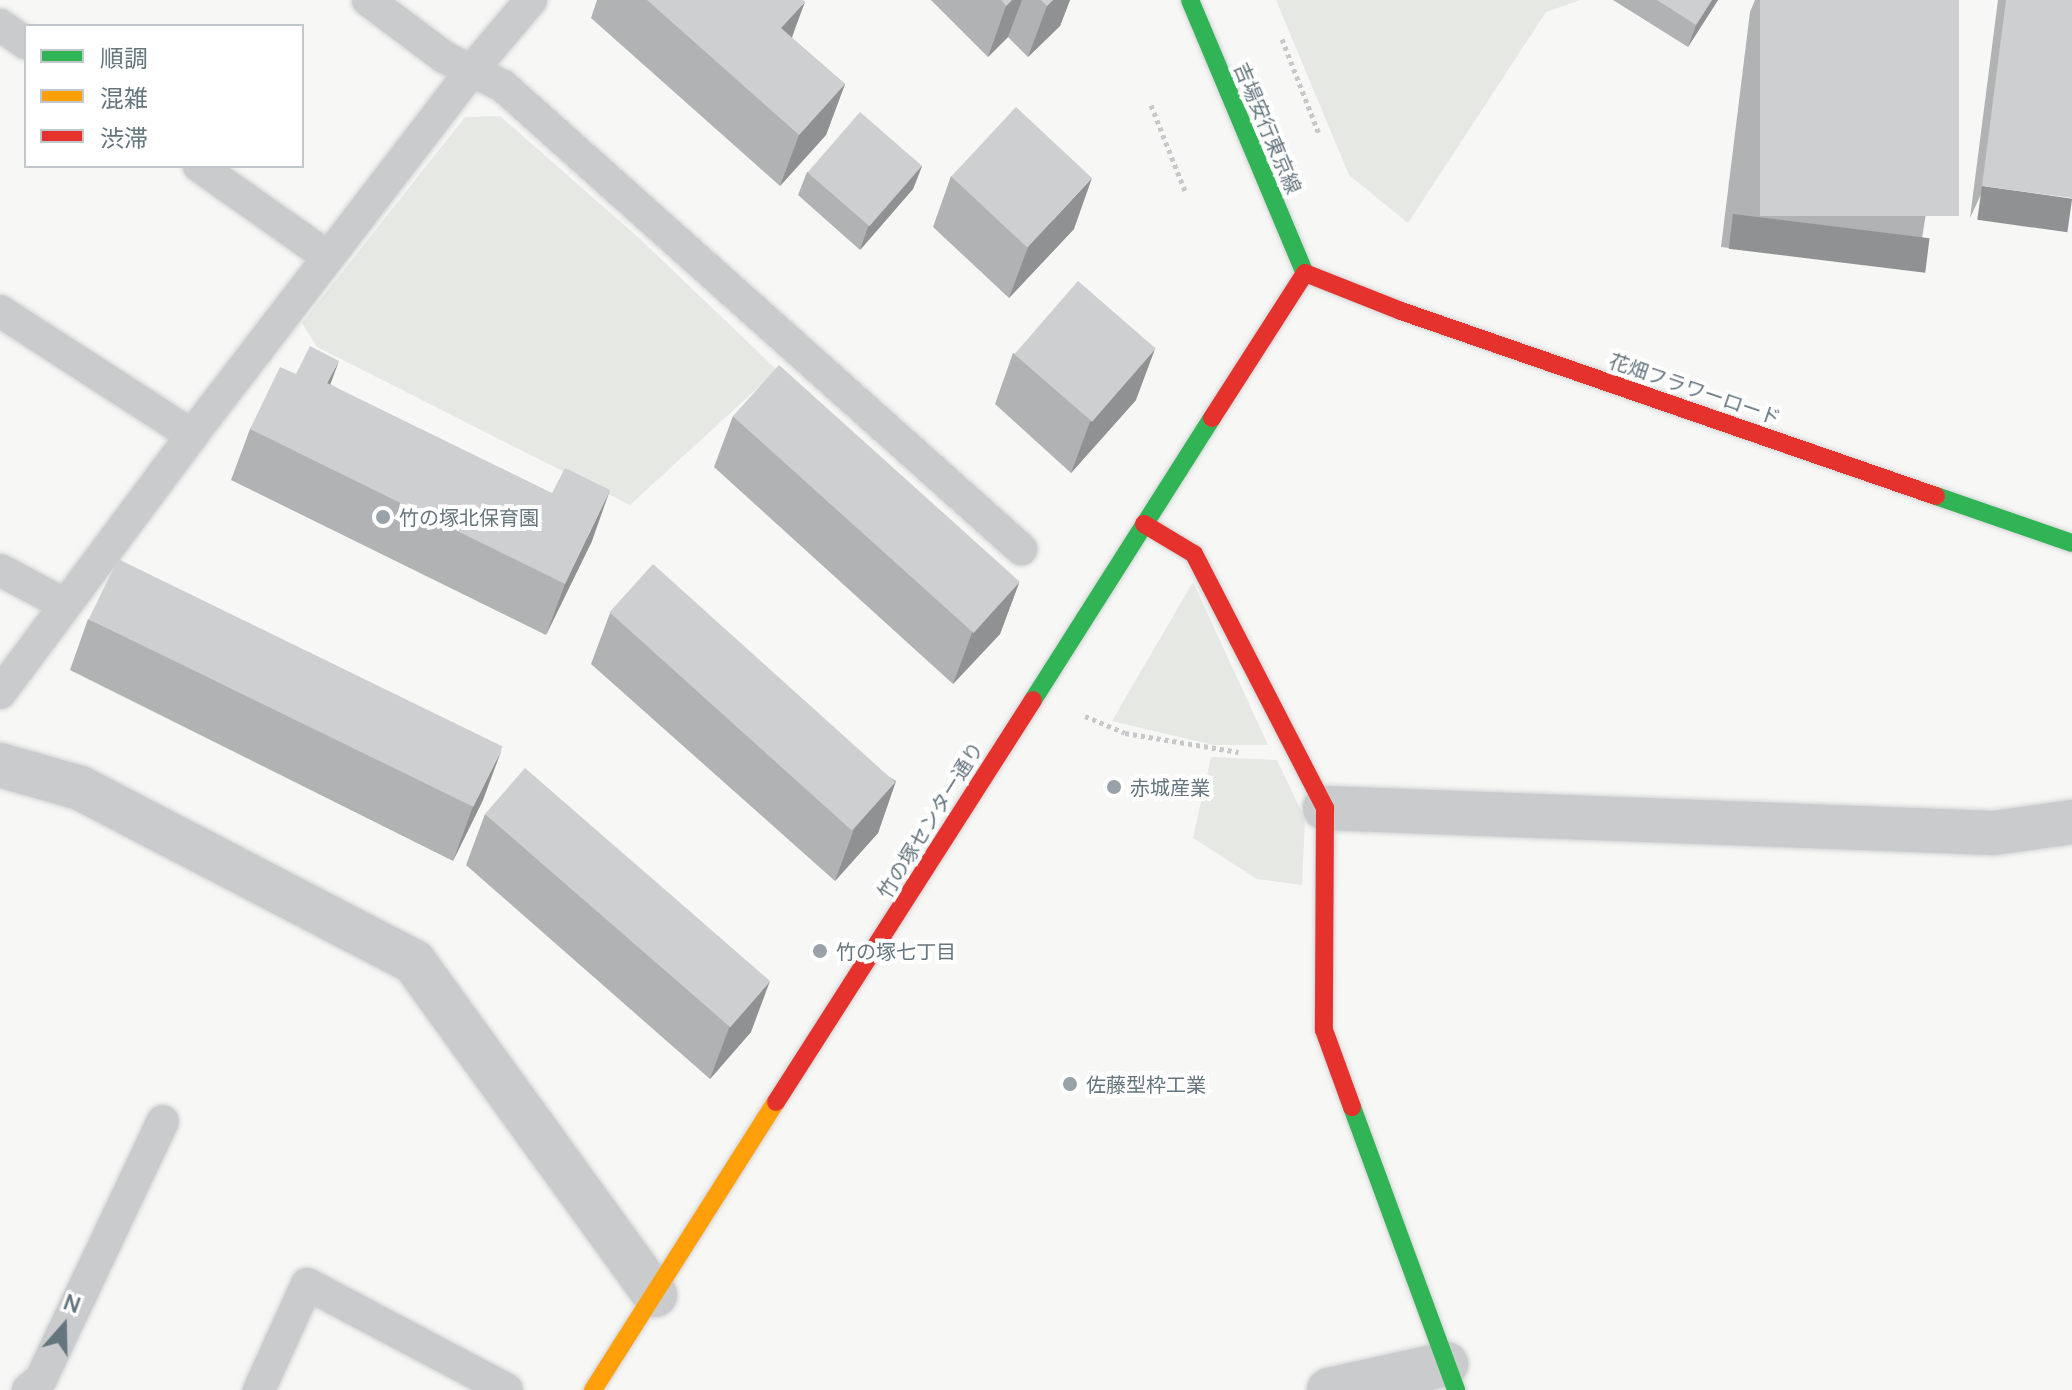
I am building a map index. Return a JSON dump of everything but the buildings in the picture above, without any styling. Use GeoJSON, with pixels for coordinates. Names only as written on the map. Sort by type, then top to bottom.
{"type":"FeatureCollection","features":[{"type":"Feature","properties":{"kind":"street","name":"吉場安行東京線"},"geometry":{"type":"LineString","coordinates":[[1190,0],[1305,273]]}},
{"type":"Feature","properties":{"kind":"street","name":"竹の塚センター通り"},"geometry":{"type":"LineString","coordinates":[[593,1390],[1305,273]]}},
{"type":"Feature","properties":{"kind":"street","name":"花畑フラワーロード"},"geometry":{"type":"LineString","coordinates":[[1305,273],[1401,311],[2072,543]]}},
{"type":"Feature","properties":{"kind":"street"},"geometry":{"type":"LineString","coordinates":[[1144,524],[1194,554],[1325,808],[1324,1030],[1451,1377],[1329,1390]]}},
{"type":"Feature","properties":{"kind":"street"},"geometry":{"type":"LineString","coordinates":[[0,765],[80,788],[414,962],[655,1295]]}},
{"type":"Feature","properties":{"kind":"street"},"geometry":{"type":"LineString","coordinates":[[1325,808],[1994,833],[2072,822]]}},
{"type":"Feature","properties":{"kind":"lane"},"geometry":{"type":"LineString","coordinates":[[368,0],[444,57],[503,86],[1021,549]]}},
{"type":"Feature","properties":{"kind":"lane"},"geometry":{"type":"LineString","coordinates":[[0,693],[328,257],[471,71],[531,0]]}},
{"type":"Feature","properties":{"kind":"lane"},"geometry":{"type":"LineString","coordinates":[[0,25],[24,42]]}},
{"type":"Feature","properties":{"kind":"lane"},"geometry":{"type":"LineString","coordinates":[[202,168],[328,257]]}},
{"type":"Feature","properties":{"kind":"lane"},"geometry":{"type":"LineString","coordinates":[[0,311],[192,435]]}},
{"type":"Feature","properties":{"kind":"lane"},"geometry":{"type":"LineString","coordinates":[[0,570],[64,604]]}},
{"type":"Feature","properties":{"kind":"lane"},"geometry":{"type":"LineString","coordinates":[[28,1390],[41,1379],[163,1121]]}},
{"type":"Feature","properties":{"kind":"lane"},"geometry":{"type":"LineString","coordinates":[[259,1390],[307,1284],[507,1390]]}},
{"type":"Feature","properties":{"kind":"path"},"geometry":{"type":"LineString","coordinates":[[1282,39],[1319,134]]}},
{"type":"Feature","properties":{"kind":"path"},"geometry":{"type":"LineString","coordinates":[[1151,105],[1185,191]]}},
{"type":"Feature","properties":{"kind":"path"},"geometry":{"type":"LineString","coordinates":[[1085,716],[1125,733],[1229,752],[1266,752],[1292,743]]}},
{"type":"Feature","properties":{"kind":"shaded area"},"geometry":{"type":"Polygon","coordinates":[[[1276,0],[1581,0],[1546,12],[1408,223],[1349,175],[1276,0]]]}},
{"type":"Feature","properties":{"kind":"shaded area"},"geometry":{"type":"Polygon","coordinates":[[[500,116],[640,239],[777,370],[630,505],[317,347],[302,323],[465,117],[500,116]]]}},
{"type":"Feature","properties":{"kind":"shaded area"},"geometry":{"type":"Polygon","coordinates":[[[1193,582],[1268,745],[1213,745],[1112,721],[1193,582]]]}},
{"type":"Feature","properties":{"kind":"shaded area"},"geometry":{"type":"Polygon","coordinates":[[[1211,757],[1277,760],[1305,819],[1302,885],[1257,879],[1193,838],[1211,757]]]}},
{"type":"Feature","properties":{"kind":"traffic: fast"},"geometry":{"type":"LineString","coordinates":[[1190,0],[1305,273]]}},
{"type":"Feature","properties":{"kind":"traffic: fast"},"geometry":{"type":"LineString","coordinates":[[1033,700],[1212,418]]}},
{"type":"Feature","properties":{"kind":"traffic: fast"},"geometry":{"type":"LineString","coordinates":[[1936,496],[2072,543]]}},
{"type":"Feature","properties":{"kind":"traffic: fast"},"geometry":{"type":"LineString","coordinates":[[1352,1107],[1456,1390]]}},
{"type":"Feature","properties":{"kind":"traffic: slow"},"geometry":{"type":"LineString","coordinates":[[593,1390],[776,1102]]}},
{"type":"Feature","properties":{"kind":"traffic: jam"},"geometry":{"type":"LineString","coordinates":[[1305,273],[1401,311],[1936,496]]}},
{"type":"Feature","properties":{"kind":"traffic: jam"},"geometry":{"type":"LineString","coordinates":[[1212,418],[1305,273]]}},
{"type":"Feature","properties":{"kind":"traffic: jam"},"geometry":{"type":"LineString","coordinates":[[1144,524],[1194,554],[1325,808],[1324,1030],[1352,1107]]}},
{"type":"Feature","properties":{"kind":"traffic: jam"},"geometry":{"type":"LineString","coordinates":[[776,1102],[1033,700]]}},
{"type":"Feature","properties":{"kind":"place","name":"竹の塚北保育園"},"geometry":{"type":"Point","coordinates":[383,517]}},
{"type":"Feature","properties":{"kind":"place","name":"赤城産業"},"geometry":{"type":"Point","coordinates":[1114,787]}},
{"type":"Feature","properties":{"kind":"place","name":"竹の塚七丁目"},"geometry":{"type":"Point","coordinates":[820,951]}},
{"type":"Feature","properties":{"kind":"place","name":"佐藤型枠工業"},"geometry":{"type":"Point","coordinates":[1070,1084]}}]}
